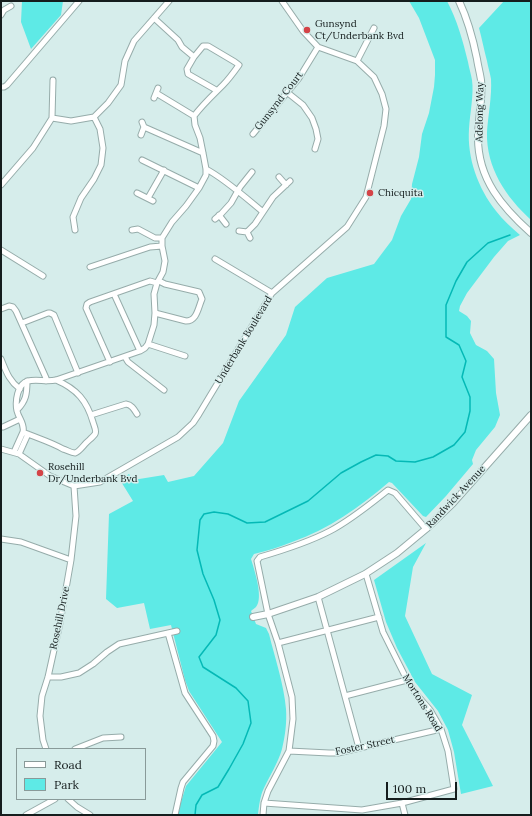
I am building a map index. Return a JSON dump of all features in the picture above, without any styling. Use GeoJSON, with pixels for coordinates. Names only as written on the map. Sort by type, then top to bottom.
{"type":"FeatureCollection","features":[{"type":"Feature","properties":{"kind":"street"},"geometry":{"type":"LineString","coordinates":[[1,87],[7,85],[79,1]]}},
{"type":"Feature","properties":{"kind":"street"},"geometry":{"type":"LineString","coordinates":[[52,118],[71,120],[94,117],[108,103],[121,85],[125,61],[134,41],[169,1]]}},
{"type":"Feature","properties":{"kind":"street","name":"Underbank Boulevard"},"geometry":{"type":"LineString","coordinates":[[74,486],[100,482],[178,437],[185,431],[193,423],[208,400],[272,293],[347,227],[366,197],[384,126],[386,108],[382,94],[374,77],[357,61],[318,47],[303,31],[282,1]]}},
{"type":"Feature","properties":{"kind":"street","name":"Adelong Way"},"geometry":{"type":"LineString","coordinates":[[460,1],[472,35],[481,81],[478,138],[479,155],[484,170],[498,198],[513,216],[531,233]]}},
{"type":"Feature","properties":{"kind":"street"},"geometry":{"type":"LineString","coordinates":[[1,15],[4,10],[11,6]]}},
{"type":"Feature","properties":{"kind":"street"},"geometry":{"type":"LineString","coordinates":[[154,18],[178,40],[182,47],[194,57]]}},
{"type":"Feature","properties":{"kind":"street"},"geometry":{"type":"LineString","coordinates":[[357,61],[374,28]]}},
{"type":"Feature","properties":{"kind":"street"},"geometry":{"type":"LineString","coordinates":[[56,380],[62,382],[78,393],[87,405],[96,432],[78,452],[70,452],[26,433],[17,410],[16,402],[18,391],[22,384],[27,381],[56,380],[125,357],[140,351],[148,344],[154,325],[154,294],[166,261],[162,246],[162,238],[172,222],[186,206],[206,175],[200,138],[195,125],[194,116],[239,65],[208,46],[203,46],[187,69],[188,74],[216,90]]}},
{"type":"Feature","properties":{"kind":"street","name":"Gunsynd Court"},"geometry":{"type":"LineString","coordinates":[[253,134],[288,93],[318,47]]}},
{"type":"Feature","properties":{"kind":"street"},"geometry":{"type":"LineString","coordinates":[[1,185],[33,148],[52,118],[53,80]]}},
{"type":"Feature","properties":{"kind":"street"},"geometry":{"type":"LineString","coordinates":[[156,93],[194,116]]}},
{"type":"Feature","properties":{"kind":"street"},"geometry":{"type":"LineString","coordinates":[[288,93],[303,105],[312,118],[318,139],[315,149]]}},
{"type":"Feature","properties":{"kind":"street"},"geometry":{"type":"LineString","coordinates":[[75,230],[73,217],[81,198],[94,179],[101,165],[103,148],[100,129],[94,117]]}},
{"type":"Feature","properties":{"kind":"street"},"geometry":{"type":"LineString","coordinates":[[141,135],[143,124],[203,153]]}},
{"type":"Feature","properties":{"kind":"street"},"geometry":{"type":"LineString","coordinates":[[142,160],[198,188]]}},
{"type":"Feature","properties":{"kind":"street"},"geometry":{"type":"LineString","coordinates":[[206,169],[212,172],[263,212]]}},
{"type":"Feature","properties":{"kind":"street"},"geometry":{"type":"LineString","coordinates":[[148,198],[164,170]]}},
{"type":"Feature","properties":{"kind":"street"},"geometry":{"type":"LineString","coordinates":[[226,224],[217,217],[231,203],[237,191],[252,172]]}},
{"type":"Feature","properties":{"kind":"street"},"geometry":{"type":"LineString","coordinates":[[247,232],[255,224],[273,197],[288,183],[279,177]]}},
{"type":"Feature","properties":{"kind":"street"},"geometry":{"type":"LineString","coordinates":[[137,192],[154,201]]}},
{"type":"Feature","properties":{"kind":"street"},"geometry":{"type":"LineString","coordinates":[[132,230],[138,229],[155,238],[162,238]]}},
{"type":"Feature","properties":{"kind":"street"},"geometry":{"type":"LineString","coordinates":[[239,231],[247,232]]}},
{"type":"Feature","properties":{"kind":"street"},"geometry":{"type":"LineString","coordinates":[[247,232],[250,238]]}},
{"type":"Feature","properties":{"kind":"street"},"geometry":{"type":"LineString","coordinates":[[90,267],[150,247],[162,246]]}},
{"type":"Feature","properties":{"kind":"street"},"geometry":{"type":"LineString","coordinates":[[1,250],[43,276]]}},
{"type":"Feature","properties":{"kind":"street"},"geometry":{"type":"LineString","coordinates":[[215,259],[272,293]]}},
{"type":"Feature","properties":{"kind":"street"},"geometry":{"type":"LineString","coordinates":[[110,362],[86,308],[88,304],[150,281],[199,292],[202,299],[195,318],[191,321],[186,322],[155,312]]}},
{"type":"Feature","properties":{"kind":"street"},"geometry":{"type":"LineString","coordinates":[[114,294],[140,351]]}},
{"type":"Feature","properties":{"kind":"street"},"geometry":{"type":"LineString","coordinates":[[1,309],[9,306],[16,310],[46,381]]}},
{"type":"Feature","properties":{"kind":"street"},"geometry":{"type":"LineString","coordinates":[[22,323],[48,313],[54,315],[78,373]]}},
{"type":"Feature","properties":{"kind":"street"},"geometry":{"type":"LineString","coordinates":[[148,344],[185,356]]}},
{"type":"Feature","properties":{"kind":"street"},"geometry":{"type":"LineString","coordinates":[[125,357],[128,362],[164,390]]}},
{"type":"Feature","properties":{"kind":"street"},"geometry":{"type":"LineString","coordinates":[[1,359],[9,378],[13,384],[20,389]]}},
{"type":"Feature","properties":{"kind":"street"},"geometry":{"type":"LineString","coordinates":[[17,410],[24,402],[27,391],[27,381]]}},
{"type":"Feature","properties":{"kind":"street"},"geometry":{"type":"LineString","coordinates":[[91,416],[126,404],[133,408],[137,414]]}},
{"type":"Feature","properties":{"kind":"street","name":"Randwick Avenue"},"geometry":{"type":"LineString","coordinates":[[253,617],[268,614],[318,596],[350,582],[366,574],[397,553],[426,529],[453,503],[531,415]]}},
{"type":"Feature","properties":{"kind":"street"},"geometry":{"type":"LineString","coordinates":[[2,426],[20,419]]}},
{"type":"Feature","properties":{"kind":"street"},"geometry":{"type":"LineString","coordinates":[[526,420],[531,425]]}},
{"type":"Feature","properties":{"kind":"street"},"geometry":{"type":"LineString","coordinates":[[17,453],[26,433]]}},
{"type":"Feature","properties":{"kind":"street"},"geometry":{"type":"LineString","coordinates":[[1,449],[17,453],[50,476],[74,486]]}},
{"type":"Feature","properties":{"kind":"street","name":"Rosehill Drive"},"geometry":{"type":"LineString","coordinates":[[46,748],[43,740],[40,716],[42,696],[48,677],[60,622],[71,560],[76,516],[74,486]]}},
{"type":"Feature","properties":{"kind":"street"},"geometry":{"type":"LineString","coordinates":[[263,815],[264,803],[268,791],[288,751],[293,719],[292,697],[278,644],[268,614],[257,561],[260,557],[296,546],[331,531],[357,514],[388,490],[394,493],[426,529]]}},
{"type":"Feature","properties":{"kind":"street"},"geometry":{"type":"LineString","coordinates":[[1,539],[21,542],[71,560]]}},
{"type":"Feature","properties":{"kind":"street","name":"Mortons Road"},"geometry":{"type":"LineString","coordinates":[[366,574],[383,632],[407,680],[416,694],[430,710],[441,729],[448,751],[454,789],[402,803]]}},
{"type":"Feature","properties":{"kind":"street"},"geometry":{"type":"LineString","coordinates":[[318,596],[359,748]]}},
{"type":"Feature","properties":{"kind":"street"},"geometry":{"type":"LineString","coordinates":[[278,644],[379,617]]}},
{"type":"Feature","properties":{"kind":"street"},"geometry":{"type":"LineString","coordinates":[[48,677],[61,677],[79,673],[119,644],[177,631]]}},
{"type":"Feature","properties":{"kind":"street"},"geometry":{"type":"LineString","coordinates":[[168,633],[185,693],[213,736],[214,741],[213,746],[183,782],[180,788],[175,815]]}},
{"type":"Feature","properties":{"kind":"street"},"geometry":{"type":"LineString","coordinates":[[345,696],[407,680]]}},
{"type":"Feature","properties":{"kind":"street","name":"Foster Street"},"geometry":{"type":"LineString","coordinates":[[288,751],[328,754],[338,753],[441,729]]}},
{"type":"Feature","properties":{"kind":"street"},"geometry":{"type":"LineString","coordinates":[[77,748],[103,738],[121,737]]}},
{"type":"Feature","properties":{"kind":"street"},"geometry":{"type":"LineString","coordinates":[[26,815],[54,800]]}},
{"type":"Feature","properties":{"kind":"street"},"geometry":{"type":"LineString","coordinates":[[69,800],[90,815]]}},
{"type":"Feature","properties":{"kind":"street"},"geometry":{"type":"LineString","coordinates":[[264,803],[362,810],[402,803],[405,815]]}},
{"type":"Feature","properties":{"kind":"green space"},"geometry":{"type":"Polygon","coordinates":[[[22,1],[63,1],[61,15],[31,49],[21,22],[22,1]]]}},
{"type":"Feature","properties":{"kind":"green space"},"geometry":{"type":"Polygon","coordinates":[[[409,1],[447,1],[451,8],[462,38],[472,80],[469,140],[475,172],[484,193],[496,211],[520,235],[508,241],[494,257],[467,293],[459,311],[467,316],[471,321],[470,333],[476,345],[487,351],[494,359],[496,393],[500,415],[495,427],[476,450],[472,460],[473,464],[426,517],[423,516],[392,483],[389,482],[355,509],[319,531],[283,546],[254,554],[251,559],[258,583],[259,597],[256,607],[251,611],[256,624],[266,628],[269,634],[281,681],[286,714],[286,729],[282,749],[263,791],[258,815],[177,815],[186,786],[222,742],[189,691],[171,625],[150,629],[144,603],[117,608],[106,599],[109,514],[133,501],[120,480],[129,474],[133,480],[164,475],[168,482],[194,476],[223,443],[239,401],[286,335],[295,307],[327,278],[374,264],[392,240],[401,216],[411,199],[412,184],[419,157],[422,134],[429,113],[435,75],[435,60],[419,18],[409,1]]]}},
{"type":"Feature","properties":{"kind":"green space"},"geometry":{"type":"Polygon","coordinates":[[[504,1],[531,1],[531,220],[513,202],[499,181],[490,158],[488,145],[487,132],[491,79],[479,28],[504,1]]]}},
{"type":"Feature","properties":{"kind":"green space"},"geometry":{"type":"Polygon","coordinates":[[[426,543],[413,567],[405,616],[432,674],[472,695],[462,725],[493,786],[461,794],[454,752],[448,730],[438,711],[415,682],[397,648],[386,622],[374,580],[426,543]]]}},
{"type":"Feature","properties":{"kind":"waterway"},"geometry":{"type":"LineString","coordinates":[[195,815],[196,805],[202,795],[218,787],[229,769],[243,744],[251,723],[248,701],[236,688],[203,667],[199,657],[216,635],[220,620],[214,600],[203,574],[197,550],[200,520],[204,514],[214,512],[228,514],[247,523],[265,522],[308,501],[341,473],[376,455],[388,456],[396,461],[415,462],[433,457],[454,445],[465,432],[470,411],[470,397],[462,377],[466,361],[459,345],[446,337],[446,305],[456,281],[467,262],[488,243],[510,235]]}},
{"type":"Feature","properties":{"kind":"place","name":"Gunsynd Ct/Underbank Bvd"},"geometry":{"type":"Point","coordinates":[307,30]}},
{"type":"Feature","properties":{"kind":"place","name":"Chicquita"},"geometry":{"type":"Point","coordinates":[370,193]}},
{"type":"Feature","properties":{"kind":"place","name":"Rosehill Dr/Underbank Bvd"},"geometry":{"type":"Point","coordinates":[40,473]}}]}
